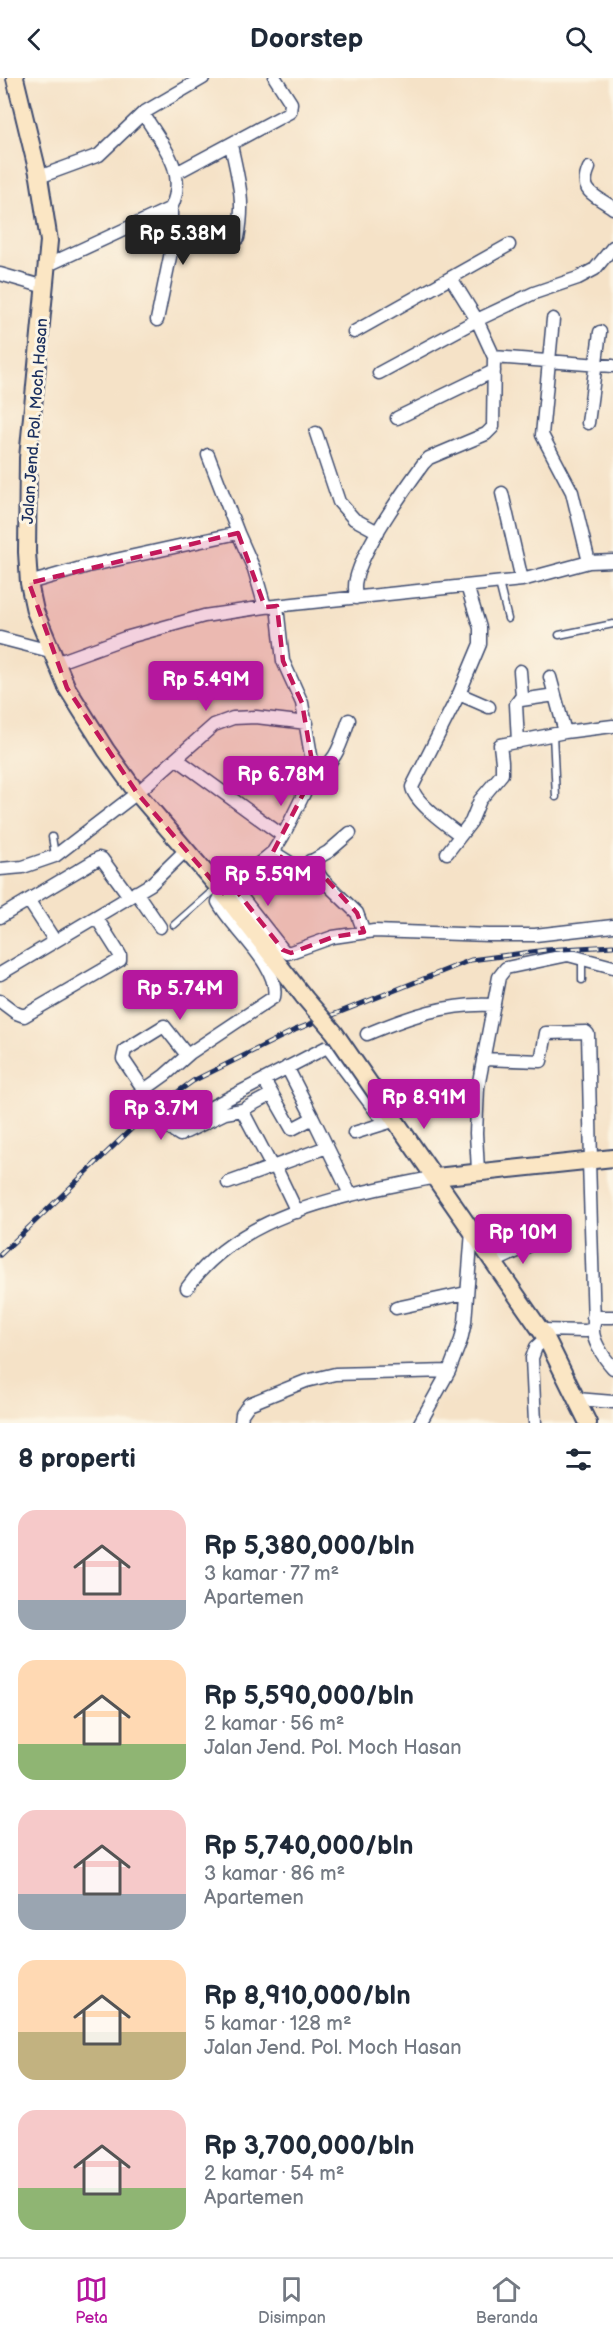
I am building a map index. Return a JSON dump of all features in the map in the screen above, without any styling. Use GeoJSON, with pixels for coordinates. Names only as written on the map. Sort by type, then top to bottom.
{"type":"FeatureCollection","features":[{"type":"Feature","properties":{"kind":"main road","name":"Jalan Jend. Pol. Moch Hasan"},"geometry":{"type":"LineString","coordinates":[[15,78],[39,177],[47,221],[48,265],[28,458],[26,530],[29,583],[35,611],[53,657],[67,688],[87,721],[137,793],[186,850],[224,888],[304,997],[334,1032],[388,1112],[436,1177],[543,1334],[588,1423]]}},
{"type":"Feature","properties":{"kind":"main road"},"geometry":{"type":"LineString","coordinates":[[436,1177],[613,1158]]}},
{"type":"Feature","properties":{"kind":"street"},"geometry":{"type":"LineString","coordinates":[[39,177],[99,155],[143,113],[203,78]]}},
{"type":"Feature","properties":{"kind":"street"},"geometry":{"type":"LineString","coordinates":[[178,172],[290,112],[291,103],[275,78]]}},
{"type":"Feature","properties":{"kind":"street"},"geometry":{"type":"LineString","coordinates":[[143,113],[178,172],[178,185],[171,208],[171,252],[157,320]]}},
{"type":"Feature","properties":{"kind":"street"},"geometry":{"type":"LineString","coordinates":[[231,145],[242,193],[242,216],[238,238]]}},
{"type":"Feature","properties":{"kind":"street"},"geometry":{"type":"LineString","coordinates":[[589,168],[585,176],[587,189],[613,208]]}},
{"type":"Feature","properties":{"kind":"street"},"geometry":{"type":"LineString","coordinates":[[48,265],[171,208]]}},
{"type":"Feature","properties":{"kind":"street"},"geometry":{"type":"LineString","coordinates":[[354,332],[509,245]]}},
{"type":"Feature","properties":{"kind":"street"},"geometry":{"type":"LineString","coordinates":[[379,374],[477,320],[595,269],[613,247]]}},
{"type":"Feature","properties":{"kind":"street"},"geometry":{"type":"LineString","coordinates":[[0,274],[45,287]]}},
{"type":"Feature","properties":{"kind":"street"},"geometry":{"type":"LineString","coordinates":[[356,598],[356,578],[378,532],[426,461],[486,434],[492,429],[494,357],[477,320],[451,278]]}},
{"type":"Feature","properties":{"kind":"street"},"geometry":{"type":"LineString","coordinates":[[553,319],[542,435],[572,492],[590,562]]}},
{"type":"Feature","properties":{"kind":"street"},"geometry":{"type":"LineString","coordinates":[[588,423],[600,332]]}},
{"type":"Feature","properties":{"kind":"street"},"geometry":{"type":"LineString","coordinates":[[494,357],[613,366]]}},
{"type":"Feature","properties":{"kind":"street"},"geometry":{"type":"LineString","coordinates":[[397,418],[494,371]]}},
{"type":"Feature","properties":{"kind":"street"},"geometry":{"type":"LineString","coordinates":[[316,433],[339,502],[354,519],[378,532]]}},
{"type":"Feature","properties":{"kind":"street"},"geometry":{"type":"LineString","coordinates":[[133,1098],[165,1076],[187,1055],[272,1000],[275,993],[268,969],[218,904],[224,888],[273,852],[284,836],[314,773],[302,703],[285,668],[271,606],[238,533],[208,455]]}},
{"type":"Feature","properties":{"kind":"street"},"geometry":{"type":"LineString","coordinates":[[502,493],[522,580]]}},
{"type":"Feature","properties":{"kind":"street"},"geometry":{"type":"LineString","coordinates":[[29,583],[88,566],[238,533]]}},
{"type":"Feature","properties":{"kind":"street"},"geometry":{"type":"LineString","coordinates":[[0,638],[53,657],[188,619],[271,606],[522,580],[590,562],[612,564]]}},
{"type":"Feature","properties":{"kind":"street"},"geometry":{"type":"LineString","coordinates":[[460,835],[431,812],[412,791],[480,644],[481,635],[467,586]]}},
{"type":"Feature","properties":{"kind":"street"},"geometry":{"type":"LineString","coordinates":[[520,671],[521,700]]}},
{"type":"Feature","properties":{"kind":"street"},"geometry":{"type":"LineString","coordinates":[[550,677],[555,695],[559,733]]}},
{"type":"Feature","properties":{"kind":"street"},"geometry":{"type":"LineString","coordinates":[[459,693],[489,707]]}},
{"type":"Feature","properties":{"kind":"street"},"geometry":{"type":"LineString","coordinates":[[518,742],[516,704],[518,700],[555,695]]}},
{"type":"Feature","properties":{"kind":"street"},"geometry":{"type":"LineString","coordinates":[[0,869],[23,867],[55,856],[137,793],[214,725],[233,718],[256,717],[307,723]]}},
{"type":"Feature","properties":{"kind":"street"},"geometry":{"type":"LineString","coordinates":[[314,773],[325,769],[336,754],[349,720]]}},
{"type":"Feature","properties":{"kind":"street"},"geometry":{"type":"LineString","coordinates":[[447,853],[471,822],[480,801],[502,774],[500,745],[559,733],[613,726]]}},
{"type":"Feature","properties":{"kind":"street"},"geometry":{"type":"LineString","coordinates":[[177,759],[284,836]]}},
{"type":"Feature","properties":{"kind":"street"},"geometry":{"type":"LineString","coordinates":[[273,852],[297,867],[328,852],[350,833]]}},
{"type":"Feature","properties":{"kind":"street"},"geometry":{"type":"LineString","coordinates":[[0,974],[163,875],[186,850]]}},
{"type":"Feature","properties":{"kind":"street"},"geometry":{"type":"LineString","coordinates":[[0,917],[6,911],[29,902],[99,858],[160,927]]}},
{"type":"Feature","properties":{"kind":"street"},"geometry":{"type":"LineString","coordinates":[[310,861],[322,879],[357,913],[364,932]]}},
{"type":"Feature","properties":{"kind":"street"},"geometry":{"type":"LineString","coordinates":[[224,888],[288,953],[333,937],[364,932],[535,935],[613,926]]}},
{"type":"Feature","properties":{"kind":"street"},"geometry":{"type":"LineString","coordinates":[[29,902],[55,941]]}},
{"type":"Feature","properties":{"kind":"street"},"geometry":{"type":"LineString","coordinates":[[0,1001],[24,1016],[120,960],[120,955],[96,917]]}},
{"type":"Feature","properties":{"kind":"street"},"geometry":{"type":"LineString","coordinates":[[478,1171],[476,1109],[499,977],[506,968],[563,955],[613,967]]}},
{"type":"Feature","properties":{"kind":"street"},"geometry":{"type":"LineString","coordinates":[[367,1034],[401,1020],[446,1008],[461,1005],[494,1005]]}},
{"type":"Feature","properties":{"kind":"street"},"geometry":{"type":"LineString","coordinates":[[144,1090],[123,1059],[125,1050],[164,1026],[187,1055]]}},
{"type":"Feature","properties":{"kind":"street"},"geometry":{"type":"LineString","coordinates":[[483,1059],[541,1061],[546,1033],[586,1032],[588,1034],[593,1323],[600,1354],[613,1368]]}},
{"type":"Feature","properties":{"kind":"street"},"geometry":{"type":"LineString","coordinates":[[180,1135],[198,1114],[325,1048],[329,1049],[378,1114],[388,1112]]}},
{"type":"Feature","properties":{"kind":"street"},"geometry":{"type":"LineString","coordinates":[[287,1068],[350,1194]]}},
{"type":"Feature","properties":{"kind":"street"},"geometry":{"type":"LineString","coordinates":[[264,1080],[288,1131],[313,1118]]}},
{"type":"Feature","properties":{"kind":"street"},"geometry":{"type":"LineString","coordinates":[[180,1135],[225,1113],[242,1110],[272,1094]]}},
{"type":"Feature","properties":{"kind":"street"},"geometry":{"type":"LineString","coordinates":[[242,1110],[297,1212]]}},
{"type":"Feature","properties":{"kind":"street"},"geometry":{"type":"LineString","coordinates":[[354,1133],[388,1112]]}},
{"type":"Feature","properties":{"kind":"street"},"geometry":{"type":"LineString","coordinates":[[158,1116],[171,1130],[180,1135]]}},
{"type":"Feature","properties":{"kind":"street"},"geometry":{"type":"LineString","coordinates":[[228,1183],[327,1147]]}},
{"type":"Feature","properties":{"kind":"street"},"geometry":{"type":"LineString","coordinates":[[187,1288],[200,1271],[237,1238],[297,1212],[350,1194],[436,1177]]}},
{"type":"Feature","properties":{"kind":"street"},"geometry":{"type":"LineString","coordinates":[[420,1423],[449,1371],[465,1322],[472,1231]]}},
{"type":"Feature","properties":{"kind":"street"},"geometry":{"type":"LineString","coordinates":[[494,1262],[539,1241]]}},
{"type":"Feature","properties":{"kind":"street"},"geometry":{"type":"LineString","coordinates":[[396,1308],[466,1293]]}},
{"type":"Feature","properties":{"kind":"street"},"geometry":{"type":"LineString","coordinates":[[535,1423],[532,1358],[543,1334],[586,1331],[593,1323],[613,1317]]}},
{"type":"Feature","properties":{"kind":"street"},"geometry":{"type":"LineString","coordinates":[[241,1423],[242,1414],[249,1404],[306,1381],[335,1374],[449,1371]]}},
{"type":"Feature","properties":{"kind":"street"},"geometry":{"type":"LineString","coordinates":[[577,1399],[613,1402]]}},
{"type":"Feature","properties":{"kind":"lane"},"geometry":{"type":"LineString","coordinates":[[499,582],[508,619]]}},
{"type":"Feature","properties":{"kind":"lane"},"geometry":{"type":"LineString","coordinates":[[559,635],[613,624]]}},
{"type":"Feature","properties":{"kind":"lane"},"geometry":{"type":"LineString","coordinates":[[556,797],[559,733]]}},
{"type":"Feature","properties":{"kind":"lane"},"geometry":{"type":"LineString","coordinates":[[52,837],[55,856]]}},
{"type":"Feature","properties":{"kind":"lane"},"geometry":{"type":"LineString","coordinates":[[174,925],[224,888]]}},
{"type":"Feature","properties":{"kind":"lane"},"geometry":{"type":"LineString","coordinates":[[582,958],[582,980]]}},
{"type":"Feature","properties":{"kind":"highlighted area"},"geometry":{"type":"Polygon","coordinates":[[[238,533],[265,607],[277,606],[283,661],[302,703],[314,773],[273,852],[299,868],[310,861],[357,913],[364,932],[333,937],[291,953],[283,950],[232,885],[223,893],[137,793],[67,688],[29,583],[238,533]]]}},
{"type":"Feature","properties":{"kind":"railway"},"geometry":{"type":"LineString","coordinates":[[0,1255],[148,1113],[193,1081],[295,1030],[471,960],[546,950],[613,946]]}}]}
